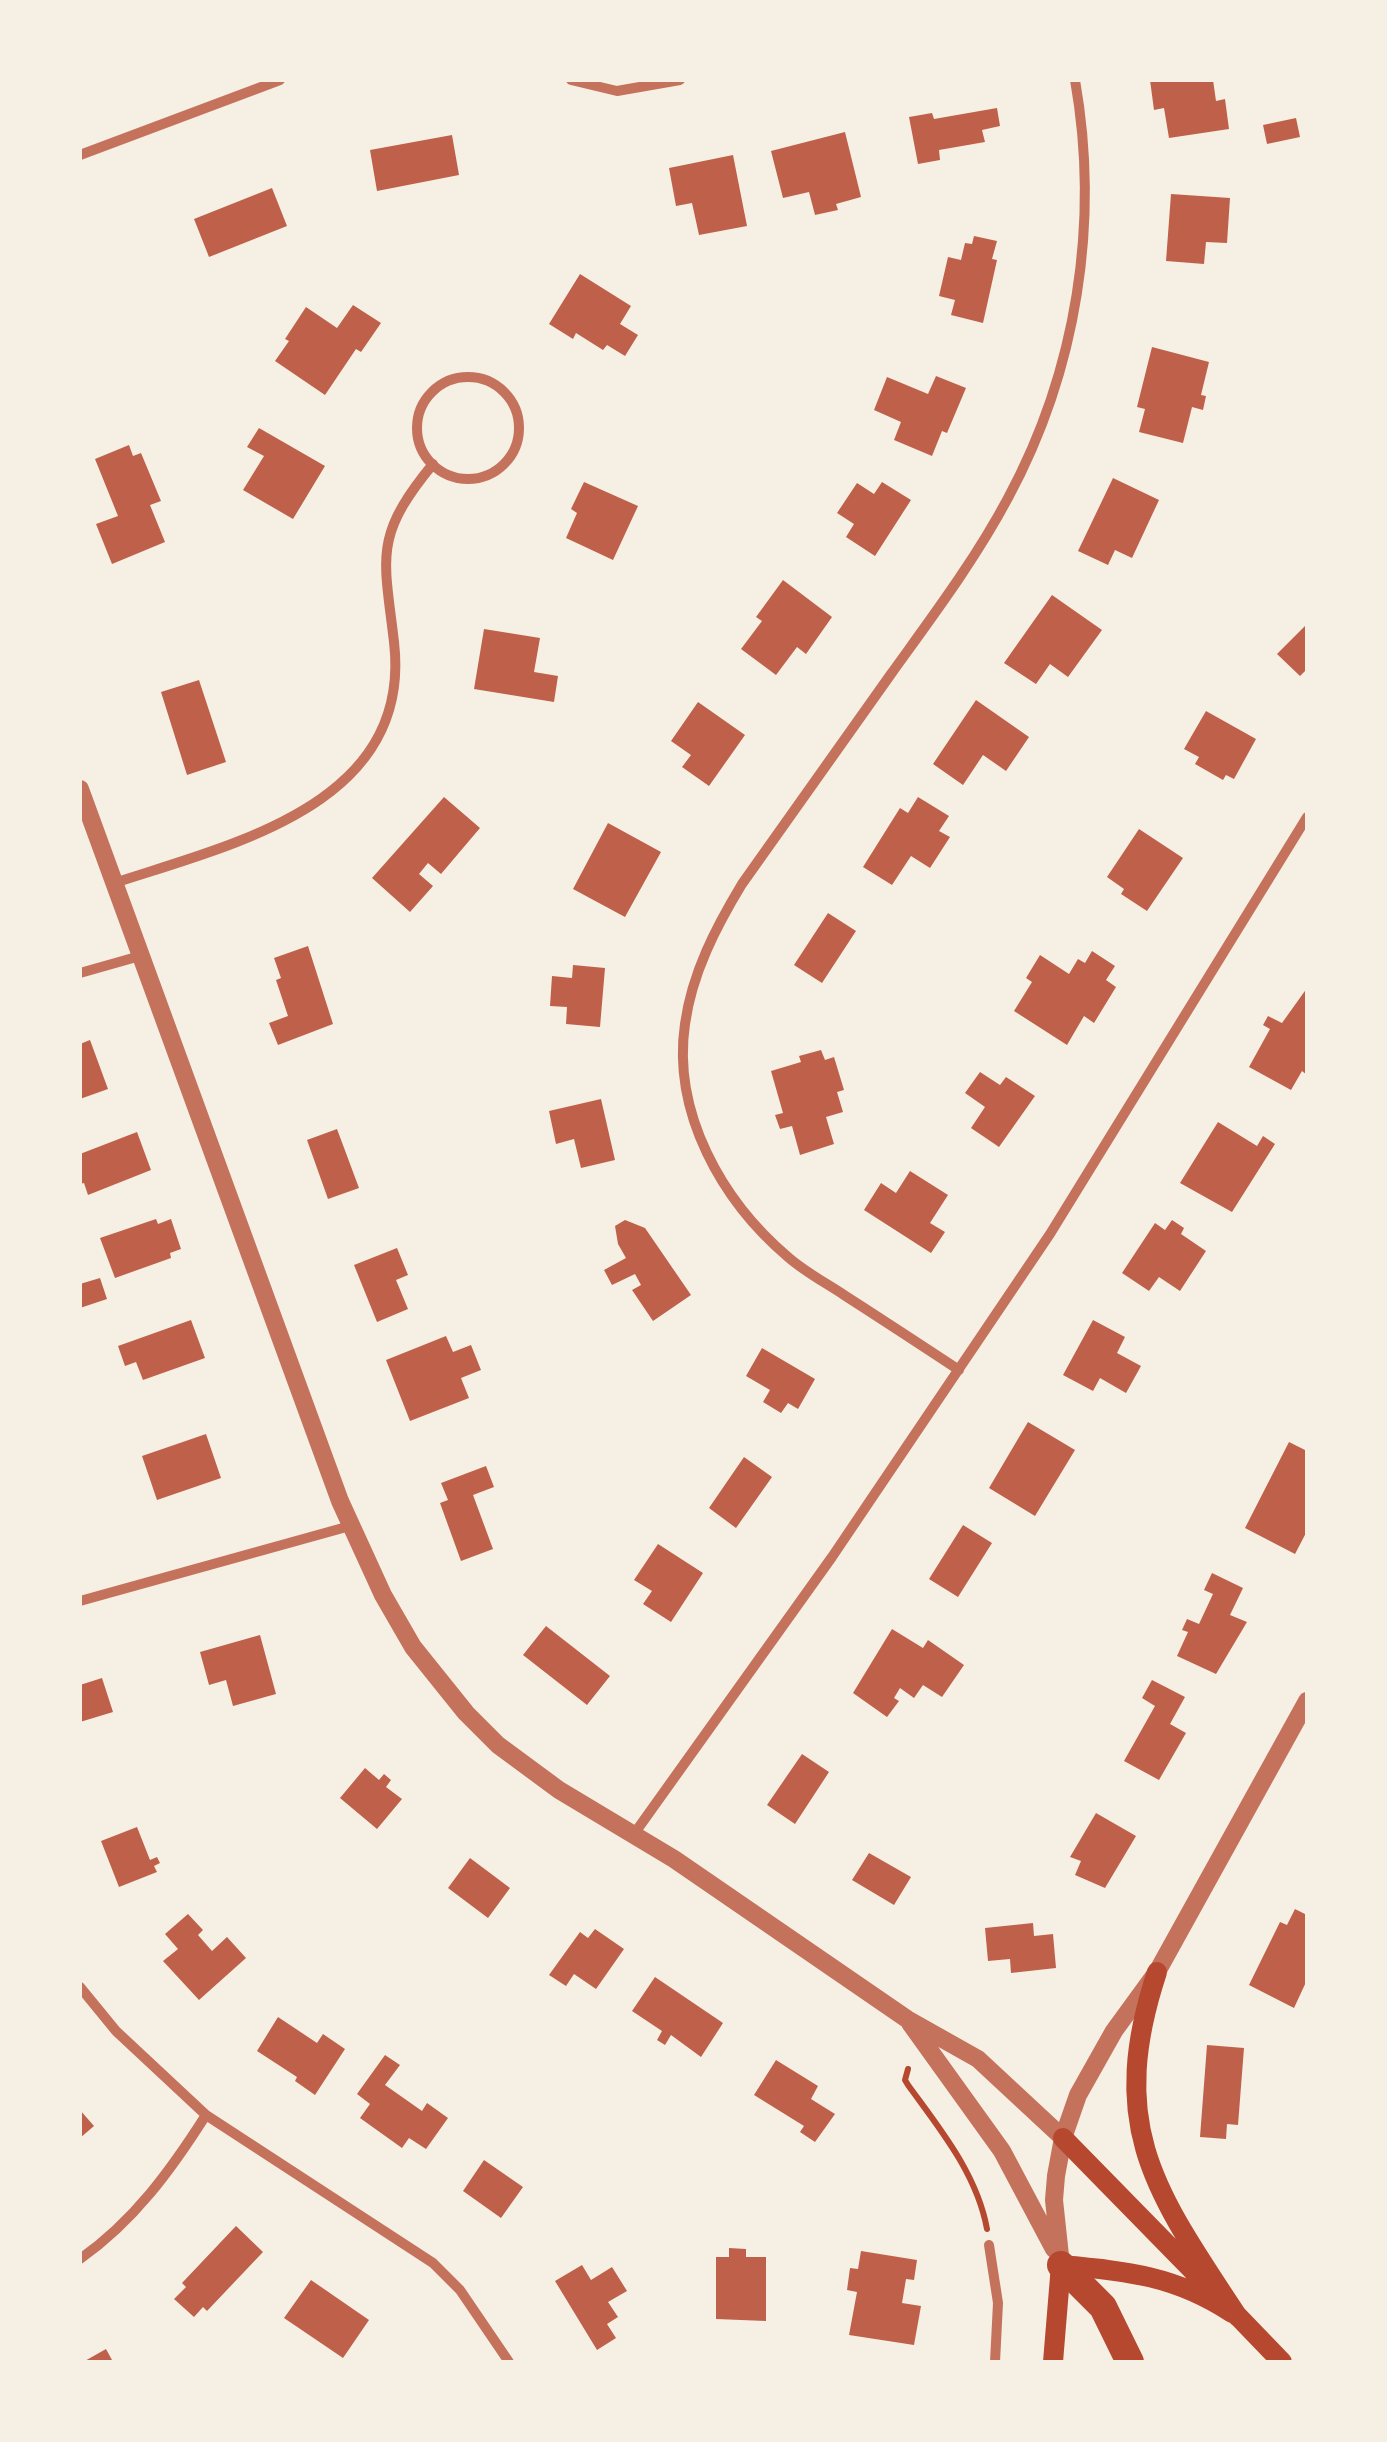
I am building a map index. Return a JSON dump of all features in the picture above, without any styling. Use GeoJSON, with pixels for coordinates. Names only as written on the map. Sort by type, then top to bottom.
{"type":"FeatureCollection","features":[{"type":"Feature","properties":{"kind":"highway"},"geometry":{"type":"LineString","coordinates":[[1061,2265],[1103,2307],[1130,2362]]}},
{"type":"Feature","properties":{"kind":"main road"},"geometry":{"type":"LineString","coordinates":[[1157,1972],[1139,2048],[1136,2102],[1143,2151],[1176,2219],[1238,2317]]}},
{"type":"Feature","properties":{"kind":"main road"},"geometry":{"type":"LineString","coordinates":[[1063,2138],[1282,2362]]}},
{"type":"Feature","properties":{"kind":"main road"},"geometry":{"type":"LineString","coordinates":[[1053,2362],[1061,2265],[1138,2273],[1170,2281],[1238,2317]]}},
{"type":"Feature","properties":{"kind":"street"},"geometry":{"type":"LineString","coordinates":[[80,155],[280,80]]}},
{"type":"Feature","properties":{"kind":"street"},"geometry":{"type":"LineString","coordinates":[[570,80],[616,91],[680,80]]}},
{"type":"Feature","properties":{"kind":"street"},"geometry":{"type":"LineString","coordinates":[[959,1370],[791,1260],[760,1232],[716,1170],[698,1133],[687,1099],[685,1024],[705,953],[721,918],[964,570],[1008,498],[1043,425],[1066,342],[1085,236],[1086,155],[1075,80]]}},
{"type":"Feature","properties":{"kind":"street"},"geometry":{"type":"LineString","coordinates":[[461,377],[476,377],[502,389],[512,401],[520,428],[510,458],[496,471],[479,478],[448,475],[433,464],[422,450],[417,433],[424,403],[434,390],[461,377]]}},
{"type":"Feature","properties":{"kind":"street"},"geometry":{"type":"LineString","coordinates":[[114,882],[212,850],[286,820],[337,788],[356,769],[374,744],[393,694],[394,642],[385,562],[389,536],[398,511],[433,464]]}},
{"type":"Feature","properties":{"kind":"street"},"geometry":{"type":"LineString","coordinates":[[80,789],[350,1526],[402,1630],[432,1673],[498,1745],[536,1775],[634,1834],[907,2018],[957,2045],[996,2073],[1063,2138]]}},
{"type":"Feature","properties":{"kind":"street"},"geometry":{"type":"LineString","coordinates":[[634,1834],[832,1557],[1081,1186],[1307,817]]}},
{"type":"Feature","properties":{"kind":"street"},"geometry":{"type":"LineString","coordinates":[[80,973],[140,956]]}},
{"type":"Feature","properties":{"kind":"street"},"geometry":{"type":"LineString","coordinates":[[80,1601],[350,1526]]}},
{"type":"Feature","properties":{"kind":"street"},"geometry":{"type":"LineString","coordinates":[[1061,2265],[1054,2200],[1063,2138],[1088,2076],[1114,2031],[1157,1972],[1307,1701]]}},
{"type":"Feature","properties":{"kind":"street"},"geometry":{"type":"LineString","coordinates":[[80,1987],[116,2031],[206,2115],[433,2263],[460,2290],[509,2362]]}},
{"type":"Feature","properties":{"kind":"street"},"geometry":{"type":"LineString","coordinates":[[907,2018],[1002,2151],[1061,2265]]}},
{"type":"Feature","properties":{"kind":"street"},"geometry":{"type":"LineString","coordinates":[[80,2259],[127,2222],[176,2162],[206,2115]]}},
{"type":"Feature","properties":{"kind":"street"},"geometry":{"type":"LineString","coordinates":[[989,2244],[998,2303],[996,2362]]}},
{"type":"Feature","properties":{"kind":"path"},"geometry":{"type":"LineString","coordinates":[[908,2069],[908,2085],[974,2188],[989,2244]]}},
{"type":"Feature","properties":{"kind":"building"},"geometry":{"type":"Polygon","coordinates":[[[1150,80],[1213,80],[1216,101],[1225,99],[1229,129],[1169,138],[1164,108],[1154,110],[1150,80]]]}},
{"type":"Feature","properties":{"kind":"building"},"geometry":{"type":"Polygon","coordinates":[[[997,108],[1000,126],[982,130],[985,142],[939,150],[940,160],[918,164],[909,117],[932,113],[934,119],[997,108]]]}},
{"type":"Feature","properties":{"kind":"building"},"geometry":{"type":"Polygon","coordinates":[[[1296,118],[1300,137],[1267,144],[1263,125],[1296,118]]]}},
{"type":"Feature","properties":{"kind":"building"},"geometry":{"type":"Polygon","coordinates":[[[845,132],[861,197],[836,204],[838,210],[815,215],[809,192],[783,198],[771,151],[845,132]]]}},
{"type":"Feature","properties":{"kind":"building"},"geometry":{"type":"Polygon","coordinates":[[[452,135],[459,175],[377,191],[370,150],[452,135]]]}},
{"type":"Feature","properties":{"kind":"building"},"geometry":{"type":"Polygon","coordinates":[[[733,155],[747,226],[699,235],[692,203],[676,206],[669,168],[733,155]]]}},
{"type":"Feature","properties":{"kind":"building"},"geometry":{"type":"Polygon","coordinates":[[[272,188],[287,226],[209,257],[194,219],[272,188]]]}},
{"type":"Feature","properties":{"kind":"building"},"geometry":{"type":"Polygon","coordinates":[[[1171,194],[1230,198],[1227,243],[1206,242],[1204,264],[1166,261],[1171,194]]]}},
{"type":"Feature","properties":{"kind":"building"},"geometry":{"type":"Polygon","coordinates":[[[974,236],[997,241],[992,259],[997,260],[983,323],[951,315],[955,300],[939,296],[948,257],[961,260],[965,243],[972,244],[974,236]]]}},
{"type":"Feature","properties":{"kind":"building"},"geometry":{"type":"Polygon","coordinates":[[[580,274],[631,306],[620,324],[638,335],[625,356],[607,345],[603,350],[576,333],[573,339],[549,324],[580,274]]]}},
{"type":"Feature","properties":{"kind":"building"},"geometry":{"type":"Polygon","coordinates":[[[353,305],[381,323],[361,352],[356,349],[325,395],[275,361],[306,307],[337,328],[353,305]]]}},
{"type":"Feature","properties":{"kind":"building"},"geometry":{"type":"Polygon","coordinates":[[[1152,347],[1209,362],[1201,395],[1206,396],[1203,410],[1192,407],[1183,443],[1139,432],[1145,409],[1137,407],[1152,347]]]}},
{"type":"Feature","properties":{"kind":"building"},"geometry":{"type":"Polygon","coordinates":[[[936,376],[966,388],[947,433],[942,431],[932,456],[894,440],[901,422],[874,410],[887,377],[928,394],[936,376]]]}},
{"type":"Feature","properties":{"kind":"building"},"geometry":{"type":"Polygon","coordinates":[[[259,428],[325,466],[293,519],[243,490],[264,456],[247,447],[259,428]]]}},
{"type":"Feature","properties":{"kind":"building"},"geometry":{"type":"Polygon","coordinates":[[[129,445],[133,456],[141,453],[161,501],[150,505],[165,542],[112,564],[96,524],[118,516],[95,459],[129,445]]]}},
{"type":"Feature","properties":{"kind":"building"},"geometry":{"type":"Polygon","coordinates":[[[1113,478],[1159,500],[1132,558],[1115,550],[1108,565],[1078,551],[1113,478]]]}},
{"type":"Feature","properties":{"kind":"building"},"geometry":{"type":"Polygon","coordinates":[[[584,482],[638,506],[613,560],[566,538],[577,513],[571,509],[584,482]]]}},
{"type":"Feature","properties":{"kind":"building"},"geometry":{"type":"Polygon","coordinates":[[[882,482],[911,500],[875,556],[846,537],[854,524],[837,513],[857,483],[874,494],[882,482]]]}},
{"type":"Feature","properties":{"kind":"building"},"geometry":{"type":"Polygon","coordinates":[[[783,580],[832,617],[806,654],[797,647],[776,675],[741,649],[762,621],[756,617],[783,580]]]}},
{"type":"Feature","properties":{"kind":"building"},"geometry":{"type":"Polygon","coordinates":[[[1052,595],[1102,630],[1068,677],[1050,664],[1036,684],[1004,663],[1052,595]]]}},
{"type":"Feature","properties":{"kind":"building"},"geometry":{"type":"Polygon","coordinates":[[[1307,624],[1307,669],[1300,676],[1277,654],[1307,624]]]}},
{"type":"Feature","properties":{"kind":"building"},"geometry":{"type":"Polygon","coordinates":[[[484,629],[540,638],[534,672],[558,676],[554,702],[474,689],[484,629]]]}},
{"type":"Feature","properties":{"kind":"building"},"geometry":{"type":"Polygon","coordinates":[[[199,680],[226,762],[187,775],[161,692],[199,680]]]}},
{"type":"Feature","properties":{"kind":"building"},"geometry":{"type":"Polygon","coordinates":[[[976,700],[1029,737],[1006,771],[983,755],[963,785],[933,764],[976,700]]]}},
{"type":"Feature","properties":{"kind":"building"},"geometry":{"type":"Polygon","coordinates":[[[698,702],[745,735],[709,786],[682,767],[691,755],[671,741],[698,702]]]}},
{"type":"Feature","properties":{"kind":"building"},"geometry":{"type":"Polygon","coordinates":[[[1206,711],[1256,739],[1234,779],[1226,775],[1223,780],[1195,764],[1199,757],[1184,749],[1206,711]]]}},
{"type":"Feature","properties":{"kind":"building"},"geometry":{"type":"Polygon","coordinates":[[[444,797],[480,828],[441,874],[428,863],[419,874],[433,886],[410,912],[372,878],[444,797]]]}},
{"type":"Feature","properties":{"kind":"building"},"geometry":{"type":"Polygon","coordinates":[[[918,797],[949,816],[939,831],[950,837],[930,868],[911,856],[892,885],[863,867],[900,808],[908,813],[918,797]]]}},
{"type":"Feature","properties":{"kind":"building"},"geometry":{"type":"Polygon","coordinates":[[[608,823],[661,852],[625,917],[573,889],[608,823]]]}},
{"type":"Feature","properties":{"kind":"building"},"geometry":{"type":"Polygon","coordinates":[[[1139,829],[1183,858],[1147,911],[1121,894],[1124,889],[1107,877],[1139,829]]]}},
{"type":"Feature","properties":{"kind":"building"},"geometry":{"type":"Polygon","coordinates":[[[828,913],[856,931],[822,983],[794,965],[828,913]]]}},
{"type":"Feature","properties":{"kind":"building"},"geometry":{"type":"Polygon","coordinates":[[[308,946],[333,1024],[278,1045],[269,1023],[288,1016],[276,980],[281,978],[274,958],[308,946]]]}},
{"type":"Feature","properties":{"kind":"building"},"geometry":{"type":"Polygon","coordinates":[[[1092,951],[1115,966],[1106,980],[1116,987],[1094,1023],[1084,1016],[1067,1045],[1014,1011],[1032,982],[1026,978],[1040,955],[1069,974],[1078,959],[1085,963],[1092,951]]]}},
{"type":"Feature","properties":{"kind":"building"},"geometry":{"type":"Polygon","coordinates":[[[573,965],[605,968],[600,1027],[566,1024],[567,1007],[550,1006],[552,976],[572,978],[573,965]]]}},
{"type":"Feature","properties":{"kind":"building"},"geometry":{"type":"Polygon","coordinates":[[[1307,988],[1307,1075],[1302,1071],[1291,1090],[1249,1067],[1270,1029],[1263,1025],[1268,1016],[1282,1023],[1307,988]]]}},
{"type":"Feature","properties":{"kind":"building"},"geometry":{"type":"Polygon","coordinates":[[[90,1040],[108,1089],[80,1099],[80,1044],[90,1040]]]}},
{"type":"Feature","properties":{"kind":"building"},"geometry":{"type":"Polygon","coordinates":[[[821,1050],[825,1060],[834,1057],[844,1090],[837,1092],[843,1112],[826,1117],[834,1144],[800,1155],[792,1126],[780,1129],[775,1115],[783,1113],[771,1071],[801,1062],[799,1056],[821,1050]]]}},
{"type":"Feature","properties":{"kind":"building"},"geometry":{"type":"Polygon","coordinates":[[[980,1072],[1000,1085],[1006,1077],[1035,1096],[999,1147],[971,1128],[985,1107],[965,1093],[980,1072]]]}},
{"type":"Feature","properties":{"kind":"building"},"geometry":{"type":"Polygon","coordinates":[[[601,1099],[615,1160],[581,1168],[574,1139],[556,1144],[549,1111],[601,1099]]]}},
{"type":"Feature","properties":{"kind":"building"},"geometry":{"type":"Polygon","coordinates":[[[1218,1122],[1257,1146],[1263,1136],[1275,1144],[1232,1212],[1180,1183],[1218,1122]]]}},
{"type":"Feature","properties":{"kind":"building"},"geometry":{"type":"Polygon","coordinates":[[[337,1129],[359,1188],[328,1199],[307,1140],[337,1129]]]}},
{"type":"Feature","properties":{"kind":"building"},"geometry":{"type":"Polygon","coordinates":[[[137,1132],[151,1170],[88,1195],[84,1183],[80,1184],[80,1154],[137,1132]]]}},
{"type":"Feature","properties":{"kind":"building"},"geometry":{"type":"Polygon","coordinates":[[[910,1171],[948,1195],[930,1223],[945,1232],[931,1253],[864,1210],[881,1183],[896,1193],[910,1171]]]}},
{"type":"Feature","properties":{"kind":"building"},"geometry":{"type":"Polygon","coordinates":[[[156,1219],[158,1224],[171,1219],[181,1249],[170,1253],[171,1258],[115,1278],[100,1238],[156,1219]]]}},
{"type":"Feature","properties":{"kind":"building"},"geometry":{"type":"Polygon","coordinates":[[[625,1220],[645,1228],[691,1295],[653,1321],[632,1290],[641,1285],[635,1274],[612,1285],[604,1270],[626,1258],[618,1244],[615,1226],[625,1220]]]}},
{"type":"Feature","properties":{"kind":"building"},"geometry":{"type":"Polygon","coordinates":[[[1172,1220],[1184,1228],[1181,1234],[1206,1251],[1180,1291],[1159,1277],[1149,1291],[1122,1273],[1155,1223],[1165,1230],[1172,1220]]]}},
{"type":"Feature","properties":{"kind":"building"},"geometry":{"type":"Polygon","coordinates":[[[397,1248],[408,1275],[396,1280],[408,1309],[377,1322],[354,1265],[397,1248]]]}},
{"type":"Feature","properties":{"kind":"building"},"geometry":{"type":"Polygon","coordinates":[[[100,1278],[107,1299],[80,1308],[80,1284],[100,1278]]]}},
{"type":"Feature","properties":{"kind":"building"},"geometry":{"type":"Polygon","coordinates":[[[191,1320],[205,1358],[143,1380],[136,1362],[125,1366],[118,1346],[191,1320]]]}},
{"type":"Feature","properties":{"kind":"building"},"geometry":{"type":"Polygon","coordinates":[[[1093,1320],[1125,1337],[1117,1353],[1141,1366],[1126,1393],[1100,1378],[1093,1391],[1063,1375],[1093,1320]]]}},
{"type":"Feature","properties":{"kind":"building"},"geometry":{"type":"Polygon","coordinates":[[[446,1336],[453,1352],[471,1345],[481,1370],[461,1378],[469,1398],[410,1421],[386,1360],[446,1336]]]}},
{"type":"Feature","properties":{"kind":"building"},"geometry":{"type":"Polygon","coordinates":[[[762,1348],[815,1379],[798,1409],[788,1403],[781,1413],[763,1402],[770,1390],[746,1376],[762,1348]]]}},
{"type":"Feature","properties":{"kind":"building"},"geometry":{"type":"Polygon","coordinates":[[[1028,1422],[1075,1450],[1035,1516],[989,1488],[1028,1422]]]}},
{"type":"Feature","properties":{"kind":"building"},"geometry":{"type":"Polygon","coordinates":[[[206,1434],[221,1478],[157,1500],[142,1456],[206,1434]]]}},
{"type":"Feature","properties":{"kind":"building"},"geometry":{"type":"Polygon","coordinates":[[[1289,1442],[1307,1451],[1307,1531],[1295,1554],[1245,1528],[1289,1442]]]}},
{"type":"Feature","properties":{"kind":"building"},"geometry":{"type":"Polygon","coordinates":[[[744,1457],[772,1477],[736,1528],[709,1508],[744,1457]]]}},
{"type":"Feature","properties":{"kind":"building"},"geometry":{"type":"Polygon","coordinates":[[[486,1466],[494,1487],[473,1495],[493,1549],[461,1561],[440,1503],[448,1500],[441,1483],[486,1466]]]}},
{"type":"Feature","properties":{"kind":"building"},"geometry":{"type":"Polygon","coordinates":[[[963,1525],[992,1543],[958,1597],[929,1579],[963,1525]]]}},
{"type":"Feature","properties":{"kind":"building"},"geometry":{"type":"Polygon","coordinates":[[[658,1544],[703,1573],[671,1622],[643,1604],[652,1591],[634,1580],[658,1544]]]}},
{"type":"Feature","properties":{"kind":"building"},"geometry":{"type":"Polygon","coordinates":[[[1212,1573],[1243,1588],[1230,1615],[1247,1622],[1216,1674],[1177,1656],[1188,1632],[1182,1630],[1187,1619],[1199,1624],[1213,1594],[1204,1590],[1212,1573]]]}},
{"type":"Feature","properties":{"kind":"building"},"geometry":{"type":"Polygon","coordinates":[[[546,1626],[610,1676],[587,1705],[523,1655],[546,1626]]]}},
{"type":"Feature","properties":{"kind":"building"},"geometry":{"type":"Polygon","coordinates":[[[892,1629],[923,1648],[928,1640],[964,1665],[942,1697],[923,1685],[914,1698],[900,1688],[894,1698],[899,1701],[887,1717],[853,1693],[892,1629]]]}},
{"type":"Feature","properties":{"kind":"building"},"geometry":{"type":"Polygon","coordinates":[[[260,1635],[276,1694],[233,1706],[226,1680],[209,1685],[200,1652],[260,1635]]]}},
{"type":"Feature","properties":{"kind":"building"},"geometry":{"type":"Polygon","coordinates":[[[102,1678],[113,1712],[80,1722],[80,1685],[102,1678]]]}},
{"type":"Feature","properties":{"kind":"building"},"geometry":{"type":"Polygon","coordinates":[[[1152,1680],[1185,1697],[1170,1724],[1186,1733],[1159,1780],[1124,1761],[1155,1706],[1142,1698],[1152,1680]]]}},
{"type":"Feature","properties":{"kind":"building"},"geometry":{"type":"Polygon","coordinates":[[[802,1754],[829,1772],[795,1824],[767,1805],[802,1754]]]}},
{"type":"Feature","properties":{"kind":"building"},"geometry":{"type":"Polygon","coordinates":[[[365,1768],[379,1780],[384,1774],[391,1780],[386,1787],[402,1799],[377,1829],[340,1798],[365,1768]]]}},
{"type":"Feature","properties":{"kind":"building"},"geometry":{"type":"Polygon","coordinates":[[[1096,1813],[1136,1836],[1105,1888],[1075,1875],[1081,1861],[1070,1857],[1096,1813]]]}},
{"type":"Feature","properties":{"kind":"building"},"geometry":{"type":"Polygon","coordinates":[[[137,1827],[150,1860],[157,1857],[160,1863],[154,1866],[157,1872],[119,1887],[101,1841],[137,1827]]]}},
{"type":"Feature","properties":{"kind":"building"},"geometry":{"type":"Polygon","coordinates":[[[869,1853],[911,1877],[894,1905],[852,1880],[869,1853]]]}},
{"type":"Feature","properties":{"kind":"building"},"geometry":{"type":"Polygon","coordinates":[[[470,1858],[510,1888],[488,1918],[448,1888],[470,1858]]]}},
{"type":"Feature","properties":{"kind":"building"},"geometry":{"type":"Polygon","coordinates":[[[1295,1909],[1307,1915],[1307,1980],[1294,2008],[1249,1985],[1280,1922],[1287,1925],[1295,1909]]]}},
{"type":"Feature","properties":{"kind":"building"},"geometry":{"type":"Polygon","coordinates":[[[188,1914],[203,1930],[198,1935],[212,1951],[227,1937],[246,1958],[199,2000],[163,1961],[178,1949],[165,1934],[188,1914]]]}},
{"type":"Feature","properties":{"kind":"building"},"geometry":{"type":"Polygon","coordinates":[[[1033,1923],[1034,1936],[1053,1934],[1056,1968],[1011,1973],[1010,1959],[988,1961],[985,1928],[1033,1923]]]}},
{"type":"Feature","properties":{"kind":"building"},"geometry":{"type":"Polygon","coordinates":[[[595,1929],[624,1949],[596,1989],[574,1974],[566,1986],[549,1975],[580,1932],[588,1938],[595,1929]]]}},
{"type":"Feature","properties":{"kind":"building"},"geometry":{"type":"Polygon","coordinates":[[[655,1977],[723,2023],[701,2057],[671,2035],[665,2045],[657,2040],[662,2031],[632,2011],[655,1977]]]}},
{"type":"Feature","properties":{"kind":"building"},"geometry":{"type":"Polygon","coordinates":[[[278,2017],[317,2043],[323,2034],[345,2049],[315,2095],[295,2081],[297,2077],[257,2051],[278,2017]]]}},
{"type":"Feature","properties":{"kind":"building"},"geometry":{"type":"Polygon","coordinates":[[[1207,2045],[1244,2048],[1238,2125],[1227,2124],[1226,2139],[1200,2137],[1207,2045]]]}},
{"type":"Feature","properties":{"kind":"building"},"geometry":{"type":"Polygon","coordinates":[[[385,2055],[400,2065],[385,2085],[422,2111],[427,2103],[448,2118],[426,2149],[409,2138],[402,2148],[360,2118],[370,2104],[357,2094],[385,2055]]]}},
{"type":"Feature","properties":{"kind":"building"},"geometry":{"type":"Polygon","coordinates":[[[776,2060],[818,2086],[811,2099],[835,2114],[815,2142],[800,2132],[804,2126],[754,2095],[776,2060]]]}},
{"type":"Feature","properties":{"kind":"building"},"geometry":{"type":"Polygon","coordinates":[[[80,2110],[94,2126],[80,2138],[80,2110]]]}},
{"type":"Feature","properties":{"kind":"building"},"geometry":{"type":"Polygon","coordinates":[[[484,2160],[523,2187],[501,2218],[463,2191],[484,2160]]]}},
{"type":"Feature","properties":{"kind":"building"},"geometry":{"type":"Polygon","coordinates":[[[236,2226],[263,2252],[207,2311],[203,2307],[194,2317],[174,2299],[186,2287],[182,2283],[236,2226]]]}},
{"type":"Feature","properties":{"kind":"building"},"geometry":{"type":"Polygon","coordinates":[[[729,2248],[746,2249],[746,2257],[766,2257],[766,2321],[716,2319],[716,2257],[729,2257],[729,2248]]]}},
{"type":"Feature","properties":{"kind":"building"},"geometry":{"type":"Polygon","coordinates":[[[861,2251],[917,2260],[914,2280],[906,2279],[902,2303],[921,2306],[914,2345],[849,2335],[857,2292],[847,2290],[850,2268],[858,2269],[861,2251]]]}},
{"type":"Feature","properties":{"kind":"building"},"geometry":{"type":"Polygon","coordinates":[[[582,2265],[591,2280],[612,2267],[627,2291],[608,2302],[618,2317],[607,2324],[616,2338],[597,2350],[555,2281],[582,2265]]]}},
{"type":"Feature","properties":{"kind":"building"},"geometry":{"type":"Polygon","coordinates":[[[311,2280],[369,2320],[343,2358],[284,2318],[311,2280]]]}},
{"type":"Feature","properties":{"kind":"building"},"geometry":{"type":"Polygon","coordinates":[[[106,2349],[112,2360],[83,2362],[106,2349]]]}}]}
